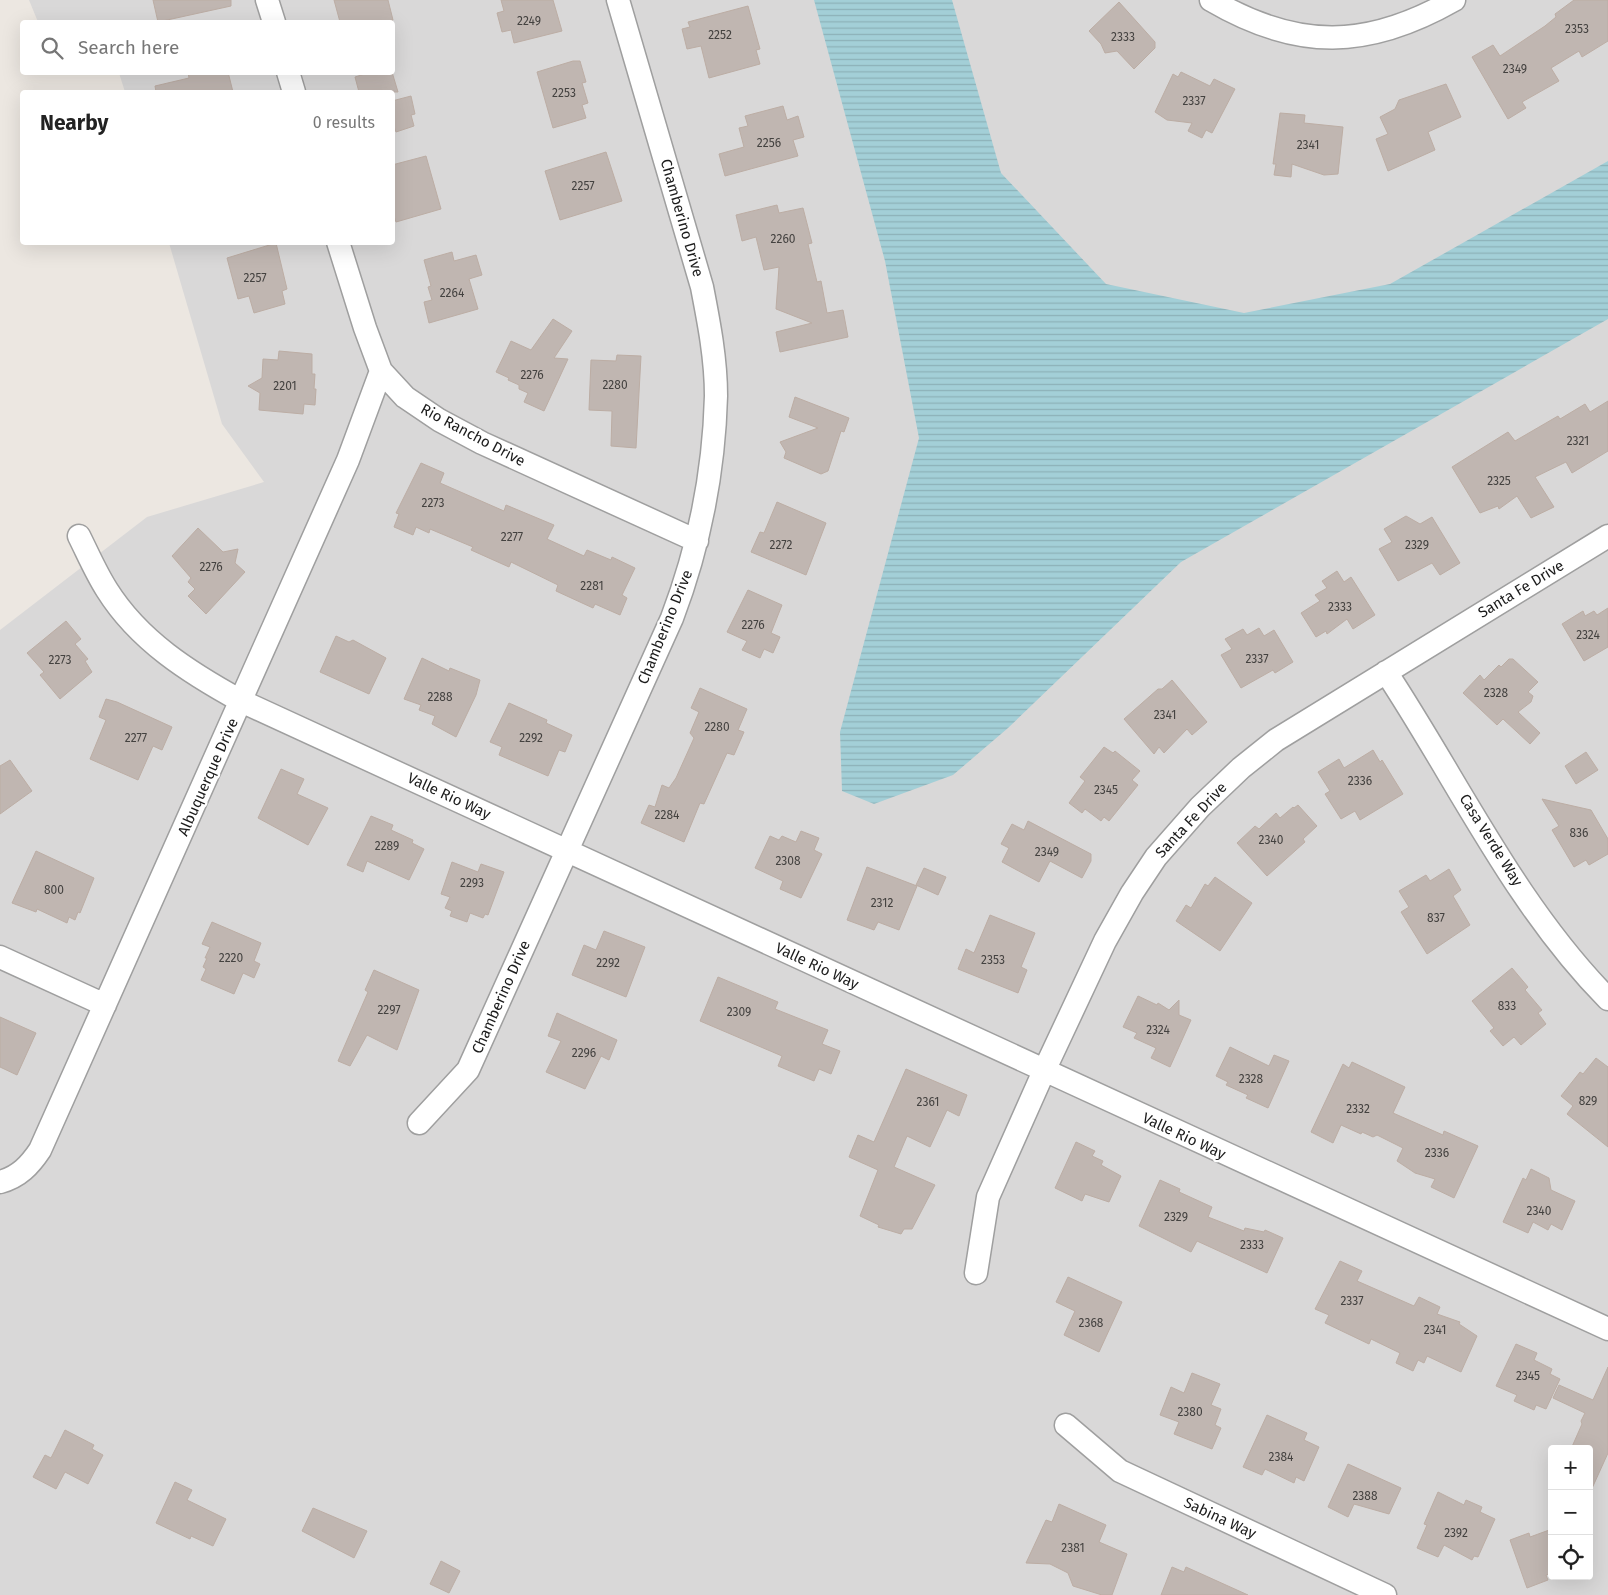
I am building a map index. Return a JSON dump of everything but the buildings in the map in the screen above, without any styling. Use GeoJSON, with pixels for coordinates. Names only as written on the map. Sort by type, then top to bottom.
{"type":"FeatureCollection","features":[{"type":"Feature","properties":{"kind":"street"},"geometry":{"type":"LineString","coordinates":[[267,0],[273,20]]}},
{"type":"Feature","properties":{"kind":"street","name":"Chamberino Drive"},"geometry":{"type":"LineString","coordinates":[[419,1122],[468,1070],[672,618],[698,541],[706,500],[716,396],[710,326],[702,287],[618,0]]}},
{"type":"Feature","properties":{"kind":"street"},"geometry":{"type":"LineString","coordinates":[[1211,0],[1242,18],[1278,30],[1320,38],[1362,36],[1395,28],[1425,16],[1454,0]]}},
{"type":"Feature","properties":{"kind":"street"},"geometry":{"type":"LineString","coordinates":[[289,75],[293,90]]}},
{"type":"Feature","properties":{"kind":"street","name":"Rio Rancho Drive"},"geometry":{"type":"LineString","coordinates":[[339,245],[364,328],[381,371],[405,397],[448,425],[482,443],[698,541]]}},
{"type":"Feature","properties":{"kind":"street","name":"Albuquerque Drive"},"geometry":{"type":"LineString","coordinates":[[10,1178],[30,1164],[40,1150],[348,460],[381,371]]}},
{"type":"Feature","properties":{"kind":"street","name":"Valle Rio Way"},"geometry":{"type":"LineString","coordinates":[[79,536],[107,590],[126,615],[153,643],[181,666],[242,701],[1608,1330]]}},
{"type":"Feature","properties":{"kind":"street","name":"Santa Fe Drive"},"geometry":{"type":"LineString","coordinates":[[976,1273],[988,1197],[1105,941],[1132,893],[1156,857],[1200,806],[1241,768],[1276,740],[1608,536]]}},
{"type":"Feature","properties":{"kind":"street","name":"Casa Verde Way"},"geometry":{"type":"LineString","coordinates":[[1386,672],[1422,727],[1496,850],[1550,932],[1583,973],[1608,999]]}},
{"type":"Feature","properties":{"kind":"street"},"geometry":{"type":"LineString","coordinates":[[0,957],[105,1005]]}},
{"type":"Feature","properties":{"kind":"street","name":"Sabina Way"},"geometry":{"type":"LineString","coordinates":[[1066,1425],[1120,1471],[1385,1595]]}},
{"type":"Feature","properties":{"kind":"shaded area"},"geometry":{"type":"Polygon","coordinates":[[[29,0],[1608,0],[1608,1595],[0,1595],[0,630],[147,517],[264,482],[222,424],[170,245],[395,245],[395,90],[124,90],[120,75],[395,75],[395,20],[37,20],[29,0]]]}},
{"type":"Feature","properties":{"kind":"water"},"geometry":{"type":"Polygon","coordinates":[[[814,0],[952,0],[1001,173],[1106,284],[1244,313],[1390,284],[1608,161],[1608,319],[1181,562],[1008,728],[953,775],[874,804],[842,791],[840,732],[919,438],[885,261],[814,0]]]}}]}
